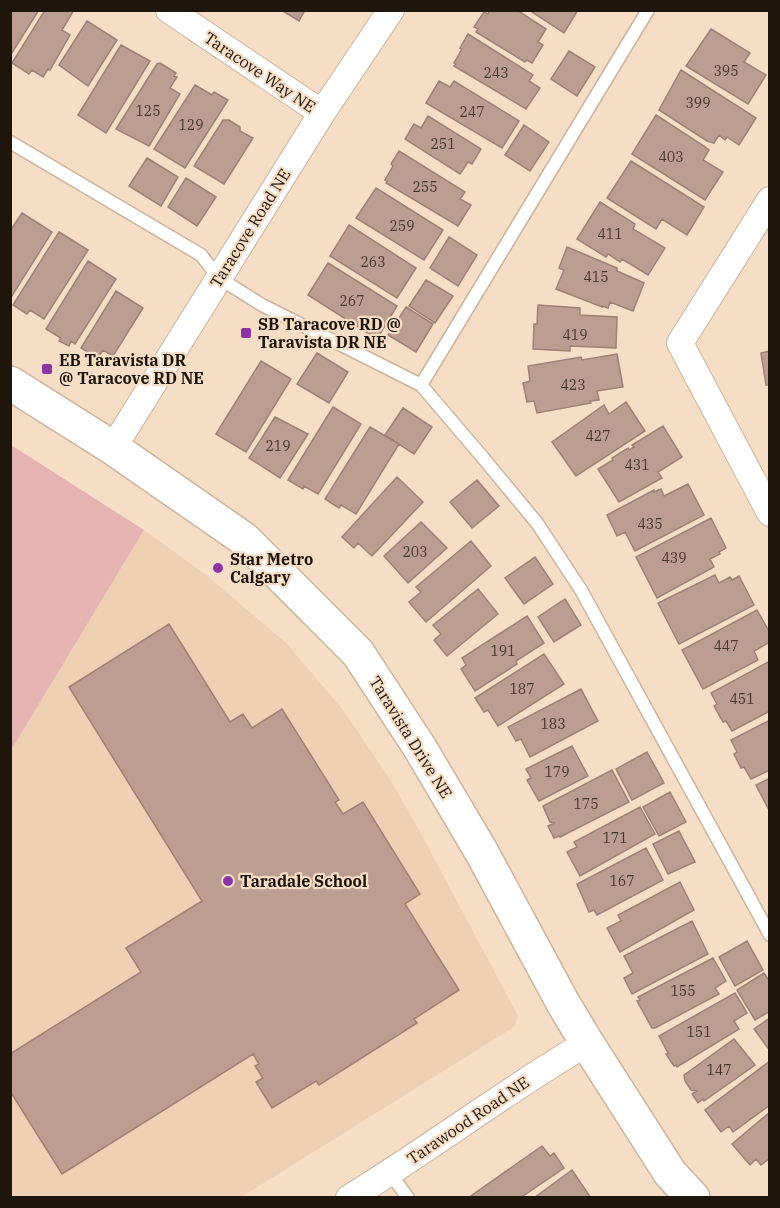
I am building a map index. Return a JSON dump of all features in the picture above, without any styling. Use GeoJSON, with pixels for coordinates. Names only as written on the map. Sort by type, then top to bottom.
{"type":"FeatureCollection","features":[{"type":"Feature","properties":{"kind":"street","name":"Taracove Way NE"},"geometry":{"type":"LineString","coordinates":[[169,10],[322,112]]}},
{"type":"Feature","properties":{"kind":"street","name":"Taracove Road NE"},"geometry":{"type":"LineString","coordinates":[[113,448],[322,112],[392,10]]}},
{"type":"Feature","properties":{"kind":"street"},"geometry":{"type":"LineString","coordinates":[[770,200],[680,343],[770,513]]}},
{"type":"Feature","properties":{"kind":"street","name":"Taravista Drive NE"},"geometry":{"type":"LineString","coordinates":[[10,383],[113,448],[244,539],[358,653],[420,748],[481,850],[587,1044],[670,1173],[693,1197]]}},
{"type":"Feature","properties":{"kind":"street","name":"Tarawood Road NE"},"geometry":{"type":"LineString","coordinates":[[349,1197],[390,1173],[554,1063],[587,1044]]}},
{"type":"Feature","properties":{"kind":"lane"},"geometry":{"type":"LineString","coordinates":[[421,385],[648,10]]}},
{"type":"Feature","properties":{"kind":"lane"},"geometry":{"type":"LineString","coordinates":[[10,142],[201,255],[219,278],[262,305],[421,385],[537,523],[581,590],[770,935]]}},
{"type":"Feature","properties":{"kind":"lane"},"geometry":{"type":"LineString","coordinates":[[390,1173],[408,1197]]}},
{"type":"Feature","properties":{"kind":"shaded area"},"geometry":{"type":"Polygon","coordinates":[[[11,445],[144,530],[11,750],[11,445]]]}},
{"type":"Feature","properties":{"kind":"shaded area","name":"Taradale School"},"geometry":{"type":"Polygon","coordinates":[[[144,530],[206,575],[286,643],[343,710],[391,781],[518,1016],[514,1027],[241,1197],[11,1197],[10,750],[144,530]]]}},
{"type":"Feature","properties":{"kind":"building"},"geometry":{"type":"Polygon","coordinates":[[[10,10],[39,10],[10,56],[10,10]]]}},
{"type":"Feature","properties":{"kind":"building"},"geometry":{"type":"Polygon","coordinates":[[[45,10],[74,10],[62,30],[70,35],[50,70],[48,69],[43,77],[32,70],[29,74],[12,63],[45,10]]]}},
{"type":"Feature","properties":{"kind":"building"},"geometry":{"type":"Polygon","coordinates":[[[281,10],[305,10],[299,21],[281,10]]]}},
{"type":"Feature","properties":{"kind":"building"},"geometry":{"type":"Polygon","coordinates":[[[490,10],[517,10],[546,29],[538,42],[543,45],[532,63],[527,60],[525,62],[476,32],[478,29],[474,27],[484,12],[488,14],[490,10]]]}},
{"type":"Feature","properties":{"kind":"building"},"geometry":{"type":"Polygon","coordinates":[[[529,10],[578,10],[564,33],[529,10]]]}},
{"type":"Feature","properties":{"kind":"building"},"geometry":{"type":"Polygon","coordinates":[[[87,21],[117,40],[88,86],[59,65],[87,21]]]}},
{"type":"Feature","properties":{"kind":"building"},"geometry":{"type":"Polygon","coordinates":[[[711,29],[750,53],[744,62],[766,75],[748,104],[686,66],[711,29]]]}},
{"type":"Feature","properties":{"kind":"building"},"geometry":{"type":"Polygon","coordinates":[[[468,34],[533,75],[529,81],[540,88],[526,109],[454,66],[468,34]]]}},
{"type":"Feature","properties":{"kind":"building"},"geometry":{"type":"Polygon","coordinates":[[[121,45],[150,61],[106,133],[78,115],[121,45]]]}},
{"type":"Feature","properties":{"kind":"building"},"geometry":{"type":"Polygon","coordinates":[[[569,51],[595,67],[577,96],[551,79],[569,51]]]}},
{"type":"Feature","properties":{"kind":"building"},"geometry":{"type":"Polygon","coordinates":[[[160,63],[176,73],[174,76],[177,77],[170,88],[180,94],[149,146],[116,129],[157,64],[160,63]]]}},
{"type":"Feature","properties":{"kind":"building"},"geometry":{"type":"Polygon","coordinates":[[[681,70],[756,118],[739,145],[719,135],[714,143],[707,141],[659,110],[681,70]]]}},
{"type":"Feature","properties":{"kind":"building"},"geometry":{"type":"Polygon","coordinates":[[[439,81],[450,87],[454,81],[519,121],[502,148],[426,103],[439,81]]]}},
{"type":"Feature","properties":{"kind":"building"},"geometry":{"type":"Polygon","coordinates":[[[195,85],[212,95],[214,92],[228,100],[185,168],[154,149],[195,85]]]}},
{"type":"Feature","properties":{"kind":"building"},"geometry":{"type":"Polygon","coordinates":[[[656,115],[709,150],[703,160],[723,172],[705,200],[632,154],[656,115]]]}},
{"type":"Feature","properties":{"kind":"building"},"geometry":{"type":"Polygon","coordinates":[[[428,116],[481,149],[472,164],[468,162],[460,174],[405,139],[414,124],[421,128],[428,116]]]}},
{"type":"Feature","properties":{"kind":"building"},"geometry":{"type":"Polygon","coordinates":[[[223,120],[229,120],[240,127],[240,131],[253,138],[224,184],[194,166],[223,120]]]}},
{"type":"Feature","properties":{"kind":"building"},"geometry":{"type":"Polygon","coordinates":[[[524,125],[549,142],[530,171],[505,155],[524,125]]]}},
{"type":"Feature","properties":{"kind":"building"},"geometry":{"type":"Polygon","coordinates":[[[399,151],[465,192],[460,199],[471,205],[458,226],[386,183],[385,180],[393,166],[391,164],[399,151]]]}},
{"type":"Feature","properties":{"kind":"building"},"geometry":{"type":"Polygon","coordinates":[[[147,158],[178,177],[161,206],[129,186],[147,158]]]}},
{"type":"Feature","properties":{"kind":"building"},"geometry":{"type":"Polygon","coordinates":[[[631,161],[704,207],[687,235],[662,219],[656,229],[607,198],[631,161]]]}},
{"type":"Feature","properties":{"kind":"building"},"geometry":{"type":"Polygon","coordinates":[[[186,178],[216,197],[197,226],[168,207],[186,178]]]}},
{"type":"Feature","properties":{"kind":"building"},"geometry":{"type":"Polygon","coordinates":[[[376,188],[443,230],[424,260],[356,218],[376,188]]]}},
{"type":"Feature","properties":{"kind":"building"},"geometry":{"type":"Polygon","coordinates":[[[600,202],[635,224],[633,229],[665,248],[648,275],[622,259],[620,262],[608,254],[606,257],[577,239],[600,202]]]}},
{"type":"Feature","properties":{"kind":"building"},"geometry":{"type":"Polygon","coordinates":[[[22,213],[52,232],[10,299],[10,231],[22,213]]]}},
{"type":"Feature","properties":{"kind":"building"},"geometry":{"type":"Polygon","coordinates":[[[349,225],[416,268],[397,298],[330,256],[349,225]]]}},
{"type":"Feature","properties":{"kind":"building"},"geometry":{"type":"Polygon","coordinates":[[[59,232],[88,250],[44,319],[30,310],[27,314],[13,305],[59,232]]]}},
{"type":"Feature","properties":{"kind":"building"},"geometry":{"type":"Polygon","coordinates":[[[449,237],[477,255],[458,286],[430,268],[449,237]]]}},
{"type":"Feature","properties":{"kind":"building"},"geometry":{"type":"Polygon","coordinates":[[[567,247],[617,268],[617,271],[644,283],[633,311],[610,302],[608,308],[602,307],[556,289],[564,270],[559,268],[567,247]]]}},
{"type":"Feature","properties":{"kind":"building"},"geometry":{"type":"Polygon","coordinates":[[[88,261],[116,279],[75,344],[71,341],[69,346],[59,341],[61,338],[46,329],[88,261]]]}},
{"type":"Feature","properties":{"kind":"building"},"geometry":{"type":"Polygon","coordinates":[[[328,263],[397,306],[377,339],[308,295],[328,263]]]}},
{"type":"Feature","properties":{"kind":"building"},"geometry":{"type":"Polygon","coordinates":[[[426,280],[453,296],[435,323],[409,306],[426,280]]]}},
{"type":"Feature","properties":{"kind":"building"},"geometry":{"type":"Polygon","coordinates":[[[116,291],[143,308],[113,356],[103,350],[98,358],[81,348],[116,291]]]}},
{"type":"Feature","properties":{"kind":"building"},"geometry":{"type":"Polygon","coordinates":[[[538,305],[580,308],[580,315],[617,317],[616,348],[570,346],[570,351],[533,349],[534,324],[537,324],[538,305]]]}},
{"type":"Feature","properties":{"kind":"building"},"geometry":{"type":"Polygon","coordinates":[[[406,307],[433,324],[416,352],[388,335],[406,307]]]}},
{"type":"Feature","properties":{"kind":"building"},"geometry":{"type":"Polygon","coordinates":[[[770,351],[770,385],[766,385],[761,353],[770,351]]]}},
{"type":"Feature","properties":{"kind":"building"},"geometry":{"type":"Polygon","coordinates":[[[317,353],[348,372],[329,403],[297,384],[317,353]]]}},
{"type":"Feature","properties":{"kind":"building"},"geometry":{"type":"Polygon","coordinates":[[[617,354],[623,387],[597,391],[599,400],[537,413],[534,401],[527,402],[523,383],[530,381],[528,366],[581,357],[582,360],[617,354]]]}},
{"type":"Feature","properties":{"kind":"building"},"geometry":{"type":"Polygon","coordinates":[[[261,361],[291,379],[246,452],[216,434],[261,361]]]}},
{"type":"Feature","properties":{"kind":"building"},"geometry":{"type":"Polygon","coordinates":[[[626,402],[645,431],[576,476],[552,442],[604,405],[609,414],[626,402]]]}},
{"type":"Feature","properties":{"kind":"building"},"geometry":{"type":"Polygon","coordinates":[[[333,407],[361,424],[318,494],[304,486],[303,489],[288,480],[333,407]]]}},
{"type":"Feature","properties":{"kind":"building"},"geometry":{"type":"Polygon","coordinates":[[[403,408],[432,427],[414,454],[385,435],[403,408]]]}},
{"type":"Feature","properties":{"kind":"building"},"geometry":{"type":"Polygon","coordinates":[[[275,417],[308,434],[280,478],[249,458],[275,417]]]}},
{"type":"Feature","properties":{"kind":"building"},"geometry":{"type":"Polygon","coordinates":[[[663,426],[682,457],[658,472],[662,478],[619,502],[598,469],[663,426]]]}},
{"type":"Feature","properties":{"kind":"building"},"geometry":{"type":"Polygon","coordinates":[[[370,427],[399,444],[356,514],[341,505],[339,508],[325,499],[370,427]]]}},
{"type":"Feature","properties":{"kind":"building"},"geometry":{"type":"Polygon","coordinates":[[[397,477],[423,502],[372,556],[358,543],[354,548],[342,537],[397,477]]]}},
{"type":"Feature","properties":{"kind":"building"},"geometry":{"type":"Polygon","coordinates":[[[477,480],[499,506],[472,528],[450,502],[477,480]]]}},
{"type":"Feature","properties":{"kind":"building"},"geometry":{"type":"Polygon","coordinates":[[[688,484],[704,515],[635,551],[625,532],[617,536],[607,515],[654,490],[654,492],[661,489],[664,496],[688,484]]]}},
{"type":"Feature","properties":{"kind":"building"},"geometry":{"type":"Polygon","coordinates":[[[711,518],[726,548],[710,559],[714,567],[657,598],[636,557],[711,518]]]}},
{"type":"Feature","properties":{"kind":"building"},"geometry":{"type":"Polygon","coordinates":[[[421,522],[447,548],[408,583],[384,556],[421,522]]]}},
{"type":"Feature","properties":{"kind":"building"},"geometry":{"type":"Polygon","coordinates":[[[471,541],[491,566],[426,622],[409,602],[421,592],[416,587],[471,541]]]}},
{"type":"Feature","properties":{"kind":"building"},"geometry":{"type":"Polygon","coordinates":[[[535,557],[553,584],[524,604],[505,578],[535,557]]]}},
{"type":"Feature","properties":{"kind":"building"},"geometry":{"type":"Polygon","coordinates":[[[715,575],[719,583],[730,577],[732,580],[739,576],[754,605],[679,644],[658,603],[715,575]]]}},
{"type":"Feature","properties":{"kind":"building"},"geometry":{"type":"Polygon","coordinates":[[[478,589],[498,614],[447,656],[434,640],[441,634],[433,625],[478,589]]]}},
{"type":"Feature","properties":{"kind":"building"},"geometry":{"type":"Polygon","coordinates":[[[565,599],[581,625],[554,642],[538,617],[565,599]]]}},
{"type":"Feature","properties":{"kind":"building"},"geometry":{"type":"Polygon","coordinates":[[[757,610],[770,633],[770,642],[754,651],[758,660],[703,689],[682,650],[757,610]]]}},
{"type":"Feature","properties":{"kind":"building"},"geometry":{"type":"Polygon","coordinates":[[[527,616],[544,643],[516,661],[517,664],[475,691],[461,669],[466,665],[462,658],[527,616]]]}},
{"type":"Feature","properties":{"kind":"building"},"geometry":{"type":"Polygon","coordinates":[[[169,624],[230,722],[243,714],[252,728],[282,709],[339,800],[335,802],[343,814],[363,802],[420,894],[405,904],[459,990],[414,1019],[417,1023],[319,1085],[316,1081],[272,1108],[256,1082],[263,1078],[255,1066],[259,1064],[253,1054],[62,1174],[10,1091],[10,1054],[141,972],[126,948],[202,901],[69,687],[169,624]]]}},
{"type":"Feature","properties":{"kind":"building"},"geometry":{"type":"Polygon","coordinates":[[[544,654],[564,684],[498,726],[488,710],[484,712],[475,698],[544,654]]]}},
{"type":"Feature","properties":{"kind":"building"},"geometry":{"type":"Polygon","coordinates":[[[770,661],[770,711],[732,731],[726,721],[723,722],[714,706],[717,704],[711,693],[770,661]]]}},
{"type":"Feature","properties":{"kind":"building"},"geometry":{"type":"Polygon","coordinates":[[[581,689],[598,721],[530,757],[521,739],[516,741],[508,727],[581,689]]]}},
{"type":"Feature","properties":{"kind":"building"},"geometry":{"type":"Polygon","coordinates":[[[770,720],[770,770],[751,779],[744,767],[741,768],[734,754],[737,752],[731,740],[770,720]]]}},
{"type":"Feature","properties":{"kind":"building"},"geometry":{"type":"Polygon","coordinates":[[[572,746],[588,776],[539,801],[527,780],[531,778],[526,769],[572,746]]]}},
{"type":"Feature","properties":{"kind":"building"},"geometry":{"type":"Polygon","coordinates":[[[647,752],[664,783],[632,800],[616,769],[647,752]]]}},
{"type":"Feature","properties":{"kind":"building"},"geometry":{"type":"Polygon","coordinates":[[[612,770],[629,802],[554,838],[548,826],[554,823],[550,822],[543,806],[612,770]]]}},
{"type":"Feature","properties":{"kind":"building"},"geometry":{"type":"Polygon","coordinates":[[[770,778],[770,812],[756,785],[770,778]]]}},
{"type":"Feature","properties":{"kind":"building"},"geometry":{"type":"Polygon","coordinates":[[[670,792],[686,822],[659,836],[643,807],[670,792]]]}},
{"type":"Feature","properties":{"kind":"building"},"geometry":{"type":"Polygon","coordinates":[[[640,807],[655,834],[580,876],[567,852],[577,847],[574,842],[640,807]]]}},
{"type":"Feature","properties":{"kind":"building"},"geometry":{"type":"Polygon","coordinates":[[[679,831],[695,862],[668,874],[653,844],[679,831]]]}},
{"type":"Feature","properties":{"kind":"building"},"geometry":{"type":"Polygon","coordinates":[[[646,848],[663,880],[597,915],[594,910],[589,912],[577,884],[646,848]]]}},
{"type":"Feature","properties":{"kind":"building"},"geometry":{"type":"Polygon","coordinates":[[[680,882],[694,910],[620,952],[607,928],[621,921],[618,915],[680,882]]]}},
{"type":"Feature","properties":{"kind":"building"},"geometry":{"type":"Polygon","coordinates":[[[692,921],[708,954],[632,994],[624,978],[633,973],[624,956],[692,921]]]}},
{"type":"Feature","properties":{"kind":"building"},"geometry":{"type":"Polygon","coordinates":[[[747,941],[763,970],[735,986],[719,957],[747,941]]]}},
{"type":"Feature","properties":{"kind":"building"},"geometry":{"type":"Polygon","coordinates":[[[713,958],[726,981],[715,988],[719,994],[652,1028],[637,1001],[640,1000],[638,997],[713,958]]]}},
{"type":"Feature","properties":{"kind":"building"},"geometry":{"type":"Polygon","coordinates":[[[764,973],[770,982],[770,1011],[755,1020],[737,990],[764,973]]]}},
{"type":"Feature","properties":{"kind":"building"},"geometry":{"type":"Polygon","coordinates":[[[735,993],[747,1013],[734,1021],[739,1029],[677,1067],[674,1066],[659,1036],[735,993]]]}},
{"type":"Feature","properties":{"kind":"building"},"geometry":{"type":"Polygon","coordinates":[[[770,1018],[770,1051],[754,1029],[770,1018]]]}},
{"type":"Feature","properties":{"kind":"building"},"geometry":{"type":"Polygon","coordinates":[[[734,1039],[755,1065],[698,1103],[692,1094],[697,1091],[691,1090],[684,1075],[734,1039]]]}},
{"type":"Feature","properties":{"kind":"building"},"geometry":{"type":"Polygon","coordinates":[[[770,1061],[770,1105],[733,1132],[729,1126],[721,1132],[705,1110],[770,1061]]]}},
{"type":"Feature","properties":{"kind":"building"},"geometry":{"type":"Polygon","coordinates":[[[770,1112],[770,1158],[761,1165],[756,1159],[750,1165],[732,1144],[770,1112]]]}},
{"type":"Feature","properties":{"kind":"building"},"geometry":{"type":"Polygon","coordinates":[[[542,1146],[550,1156],[554,1153],[564,1168],[520,1198],[468,1198],[542,1146]]]}},
{"type":"Feature","properties":{"kind":"building"},"geometry":{"type":"Polygon","coordinates":[[[572,1170],[591,1198],[534,1198],[572,1170]]]}},
{"type":"Feature","properties":{"kind":"place","name":"SB Taracove RD @ Taravista DR NE"},"geometry":{"type":"Point","coordinates":[246,333]}},
{"type":"Feature","properties":{"kind":"place","name":"EB Taravista DR @ Taracove RD NE"},"geometry":{"type":"Point","coordinates":[47,369]}},
{"type":"Feature","properties":{"kind":"place","name":"Star Metro Calgary"},"geometry":{"type":"Point","coordinates":[218,568]}},
{"type":"Feature","properties":{"kind":"place","name":"Taradale School"},"geometry":{"type":"Point","coordinates":[228,881]}}]}
